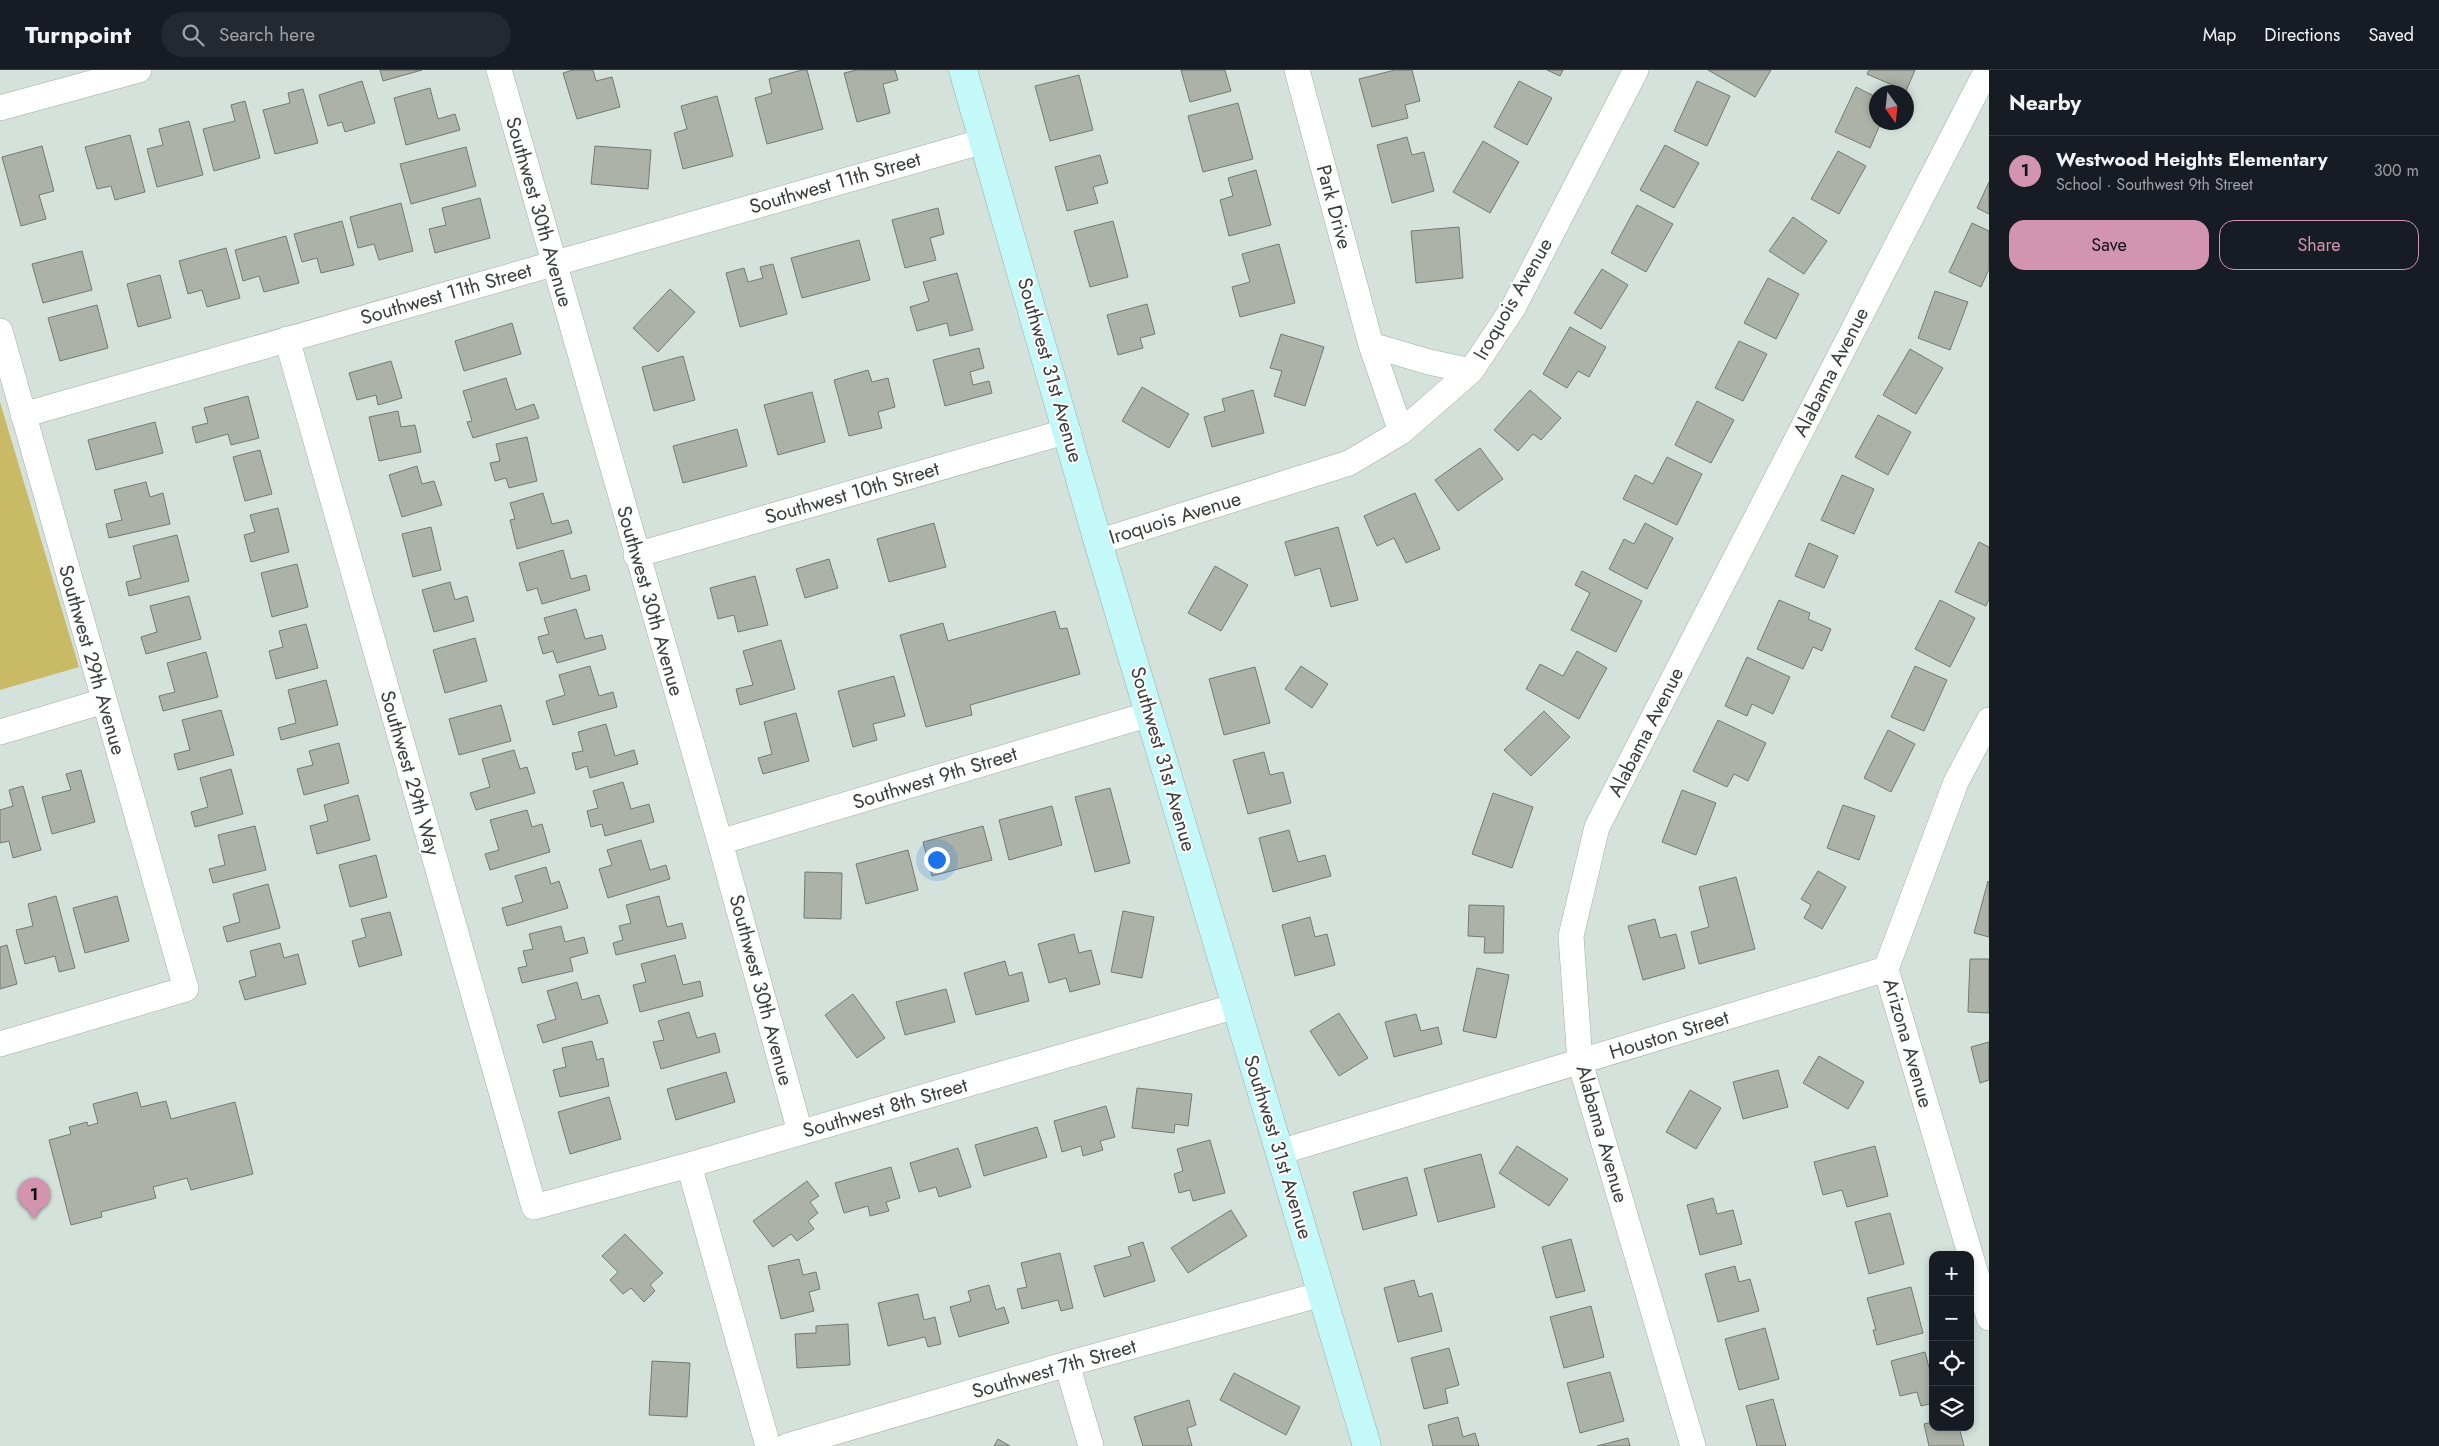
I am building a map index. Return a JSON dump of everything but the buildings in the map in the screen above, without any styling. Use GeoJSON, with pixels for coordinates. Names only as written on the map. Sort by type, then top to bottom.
{"type":"FeatureCollection","features":[{"type":"Feature","properties":{"kind":"main road","name":"Southwest 31st Avenue"},"geometry":{"type":"LineString","coordinates":[[963,70],[1068,431],[1098,542],[1367,1446]]}},
{"type":"Feature","properties":{"kind":"street"},"geometry":{"type":"LineString","coordinates":[[0,108],[139,70]]}},
{"type":"Feature","properties":{"kind":"street","name":"Southwest 30th Avenue"},"geometry":{"type":"LineString","coordinates":[[499,70],[720,842],[800,1132]]}},
{"type":"Feature","properties":{"kind":"street","name":"Park Drive"},"geometry":{"type":"LineString","coordinates":[[1298,70],[1371,344],[1401,432]]}},
{"type":"Feature","properties":{"kind":"street","name":"Iroquois Avenue"},"geometry":{"type":"LineString","coordinates":[[1098,542],[1349,463],[1401,432],[1471,371],[1512,308],[1636,70]]}},
{"type":"Feature","properties":{"kind":"street","name":"Alabama Avenue"},"geometry":{"type":"LineString","coordinates":[[1693,1446],[1580,1062],[1571,936],[1597,827],[1987,70]]}},
{"type":"Feature","properties":{"kind":"street","name":"Southwest 11th Street"},"geometry":{"type":"LineString","coordinates":[[23,415],[984,140]]}},
{"type":"Feature","properties":{"kind":"street","name":"Southwest 29th Avenue"},"geometry":{"type":"LineString","coordinates":[[0,331],[186,989],[0,1044]]}},
{"type":"Feature","properties":{"kind":"street","name":"Southwest 29th Way"},"geometry":{"type":"LineString","coordinates":[[287,339],[534,1207]]}},
{"type":"Feature","properties":{"kind":"street"},"geometry":{"type":"LineString","coordinates":[[1371,344],[1429,362],[1471,371]]}},
{"type":"Feature","properties":{"kind":"street","name":"Southwest 10th Street"},"geometry":{"type":"LineString","coordinates":[[636,554],[1068,431]]}},
{"type":"Feature","properties":{"kind":"street"},"geometry":{"type":"LineString","coordinates":[[0,732],[104,701]]}},
{"type":"Feature","properties":{"kind":"street","name":"Southwest 9th Street"},"geometry":{"type":"LineString","coordinates":[[720,842],[1150,714]]}},
{"type":"Feature","properties":{"kind":"street","name":"Arizona Avenue"},"geometry":{"type":"LineString","coordinates":[[1989,720],[1956,782],[1886,969],[1989,1318]]}},
{"type":"Feature","properties":{"kind":"street","name":"Houston Street"},"geometry":{"type":"LineString","coordinates":[[1280,1152],[1886,969]]}},
{"type":"Feature","properties":{"kind":"street","name":"Southwest 8th Street"},"geometry":{"type":"LineString","coordinates":[[534,1207],[689,1165],[1236,1006]]}},
{"type":"Feature","properties":{"kind":"street"},"geometry":{"type":"LineString","coordinates":[[689,1165],[768,1446]]}},
{"type":"Feature","properties":{"kind":"street","name":"Southwest 7th Street"},"geometry":{"type":"LineString","coordinates":[[787,1446],[826,1441],[1067,1364],[1322,1294]]}},
{"type":"Feature","properties":{"kind":"street"},"geometry":{"type":"LineString","coordinates":[[1067,1364],[1091,1446]]}},
{"type":"Feature","properties":{"kind":"shaded area"},"geometry":{"type":"Polygon","coordinates":[[[0,402],[79,667],[0,690],[0,402]]]}},
{"type":"Feature","properties":{"kind":"place","name":"Westwood Heights Elementary"},"geometry":{"type":"Point","coordinates":[34,1219]}}]}
